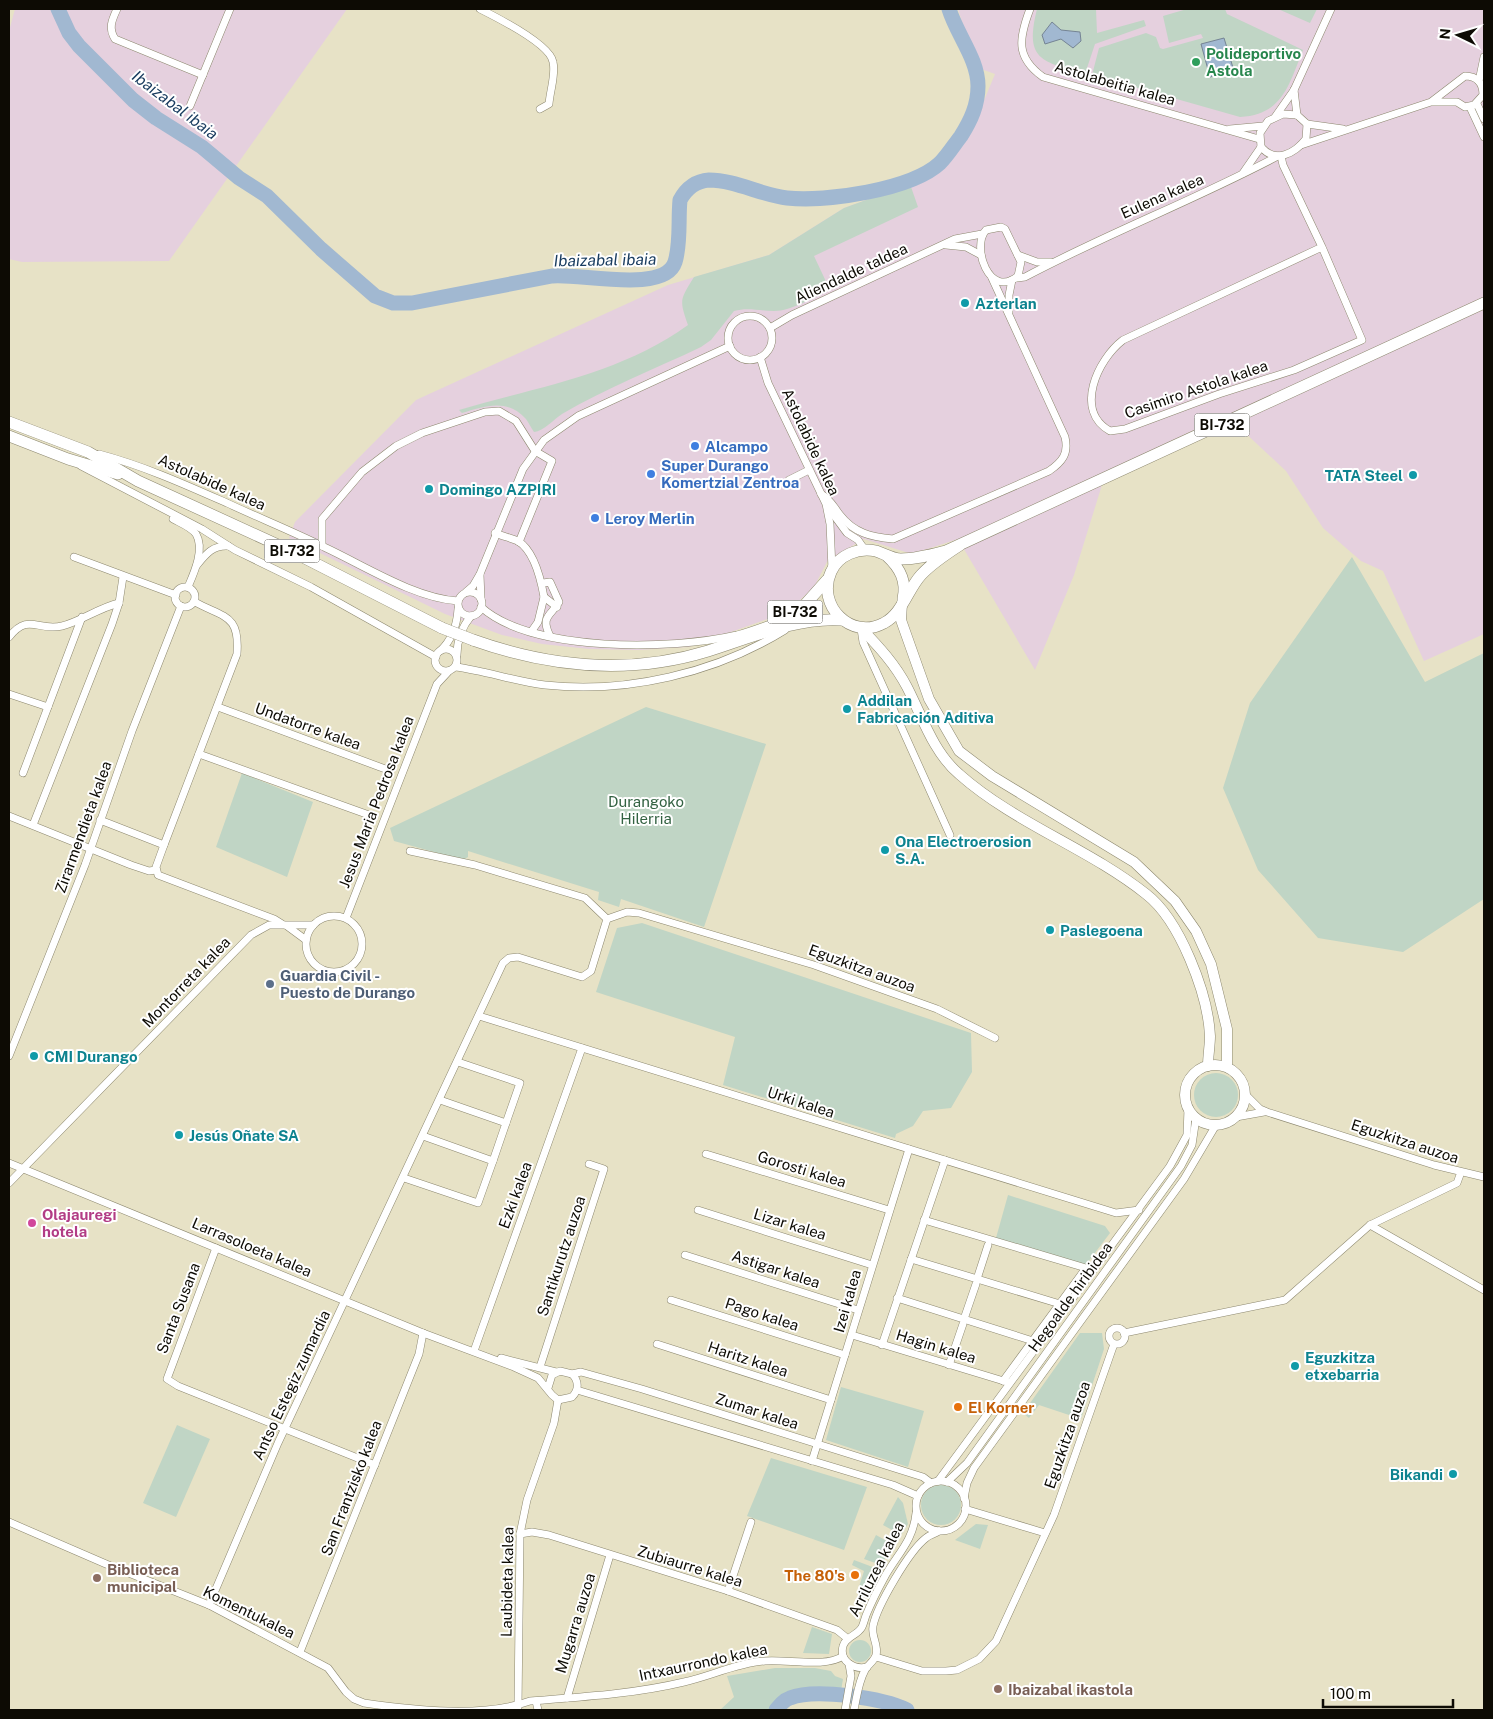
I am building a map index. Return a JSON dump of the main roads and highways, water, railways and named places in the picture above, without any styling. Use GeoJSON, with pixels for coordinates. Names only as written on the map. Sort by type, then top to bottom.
{"type":"FeatureCollection","features":[{"type":"Feature","properties":{"kind":"main road","name":"BI-732"},"geometry":{"type":"LineString","coordinates":[[841,620],[829,602],[828,580],[832,569],[840,559],[852,552],[876,551],[887,556],[917,558],[946,551],[1484,303]]}},
{"type":"Feature","properties":{"kind":"main road","name":"BI-732"},"geometry":{"type":"LineString","coordinates":[[9,422],[88,452],[138,481],[292,551],[442,628],[525,657],[564,664],[615,666],[665,662],[706,652],[756,636],[787,623],[841,620],[860,628],[874,628],[886,623],[895,615],[920,576],[932,564],[960,545]]}},
{"type":"Feature","properties":{"kind":"main road","name":"BI-732"},"geometry":{"type":"LineString","coordinates":[[9,436],[68,459],[138,481]]}},
{"type":"Feature","properties":{"kind":"main road"},"geometry":{"type":"LineString","coordinates":[[887,556],[897,566],[903,577],[905,590],[901,620],[929,699],[959,751],[992,776],[1134,862],[1175,901],[1196,931],[1211,964],[1226,1029],[1227,1067]]}},
{"type":"Feature","properties":{"kind":"main road","name":"BI-732"},"geometry":{"type":"LineString","coordinates":[[787,623],[828,580]]}},
{"type":"Feature","properties":{"kind":"main road"},"geometry":{"type":"LineString","coordinates":[[860,628],[890,658],[907,686],[931,738],[958,773],[999,802],[1109,868],[1148,895],[1172,924],[1192,962],[1204,999],[1210,1035],[1208,1066]]}},
{"type":"Feature","properties":{"kind":"main road"},"geometry":{"type":"LineString","coordinates":[[1208,1066],[1227,1067],[1242,1081],[1245,1094],[1241,1110],[1230,1121],[1216,1125],[1196,1118],[1188,1109],[1185,1096],[1188,1082],[1196,1072],[1208,1066]]}},
{"type":"Feature","properties":{"kind":"water"},"geometry":{"type":"Polygon","coordinates":[[[1052,22],[1061,30],[1080,32],[1081,41],[1073,48],[1061,39],[1045,44],[1042,35],[1052,22]]]}},
{"type":"Feature","properties":{"kind":"water"},"geometry":{"type":"Polygon","coordinates":[[[1224,38],[1234,71],[1210,77],[1201,44],[1224,38]]]}},
{"type":"Feature","properties":{"kind":"waterway","name":"Ibaizabal ibaia"},"geometry":{"type":"LineString","coordinates":[[58,9],[69,33],[79,46],[133,100],[156,118],[202,147],[239,178],[267,196],[321,249],[375,296],[393,303],[412,303],[552,276],[620,280],[639,280],[656,277],[668,272],[675,262],[679,239],[680,200],[692,186],[704,181],[728,182],[777,196],[804,199],[845,196],[867,192],[889,187],[927,172],[943,160],[961,136],[973,112],[978,93],[975,66],[949,9]]}},
{"type":"Feature","properties":{"kind":"waterway"},"geometry":{"type":"LineString","coordinates":[[776,1710],[784,1701],[790,1698],[815,1694],[866,1698],[907,1710]]}},
{"type":"Feature","properties":{"kind":"place","name":"Polideportivo Astola"},"geometry":{"type":"Point","coordinates":[1196,62]}},
{"type":"Feature","properties":{"kind":"place","name":"Azterlan"},"geometry":{"type":"Point","coordinates":[965,303]}},
{"type":"Feature","properties":{"kind":"place","name":"Alcampo"},"geometry":{"type":"Point","coordinates":[695,446]}},
{"type":"Feature","properties":{"kind":"place","name":"Super Durango Komertzial Zentroa"},"geometry":{"type":"Point","coordinates":[651,474]}},
{"type":"Feature","properties":{"kind":"place","name":"TATA Steel"},"geometry":{"type":"Point","coordinates":[1413,475]}},
{"type":"Feature","properties":{"kind":"place","name":"Domingo AZPIRI"},"geometry":{"type":"Point","coordinates":[429,489]}},
{"type":"Feature","properties":{"kind":"place","name":"Leroy Merlin"},"geometry":{"type":"Point","coordinates":[595,518]}},
{"type":"Feature","properties":{"kind":"place","name":"Addilan Fabricación Aditiva"},"geometry":{"type":"Point","coordinates":[847,709]}},
{"type":"Feature","properties":{"kind":"place","name":"Ona Electroerosion S.A."},"geometry":{"type":"Point","coordinates":[885,850]}},
{"type":"Feature","properties":{"kind":"place","name":"Paslegoena"},"geometry":{"type":"Point","coordinates":[1050,930]}},
{"type":"Feature","properties":{"kind":"place","name":"Guardia Civil - Puesto de Durango"},"geometry":{"type":"Point","coordinates":[270,984]}},
{"type":"Feature","properties":{"kind":"place","name":"CMI Durango"},"geometry":{"type":"Point","coordinates":[34,1056]}},
{"type":"Feature","properties":{"kind":"place","name":"Jesús Oñate SA"},"geometry":{"type":"Point","coordinates":[179,1135]}},
{"type":"Feature","properties":{"kind":"place","name":"Olajauregi hotela"},"geometry":{"type":"Point","coordinates":[32,1223]}},
{"type":"Feature","properties":{"kind":"place","name":"Eguzkitza etxebarria"},"geometry":{"type":"Point","coordinates":[1295,1366]}},
{"type":"Feature","properties":{"kind":"place","name":"El Korner"},"geometry":{"type":"Point","coordinates":[958,1407]}},
{"type":"Feature","properties":{"kind":"place","name":"Bikandi"},"geometry":{"type":"Point","coordinates":[1453,1474]}},
{"type":"Feature","properties":{"kind":"place","name":"The 80's"},"geometry":{"type":"Point","coordinates":[855,1575]}},
{"type":"Feature","properties":{"kind":"place","name":"Biblioteca municipal"},"geometry":{"type":"Point","coordinates":[97,1578]}},
{"type":"Feature","properties":{"kind":"place","name":"Ibaizabal ikastola"},"geometry":{"type":"Point","coordinates":[998,1689]}},
{"type":"Feature","properties":{"kind":"park label","name":"Durangoko Hilerria"},"geometry":{"type":"Point","coordinates":[646,810]}}]}
